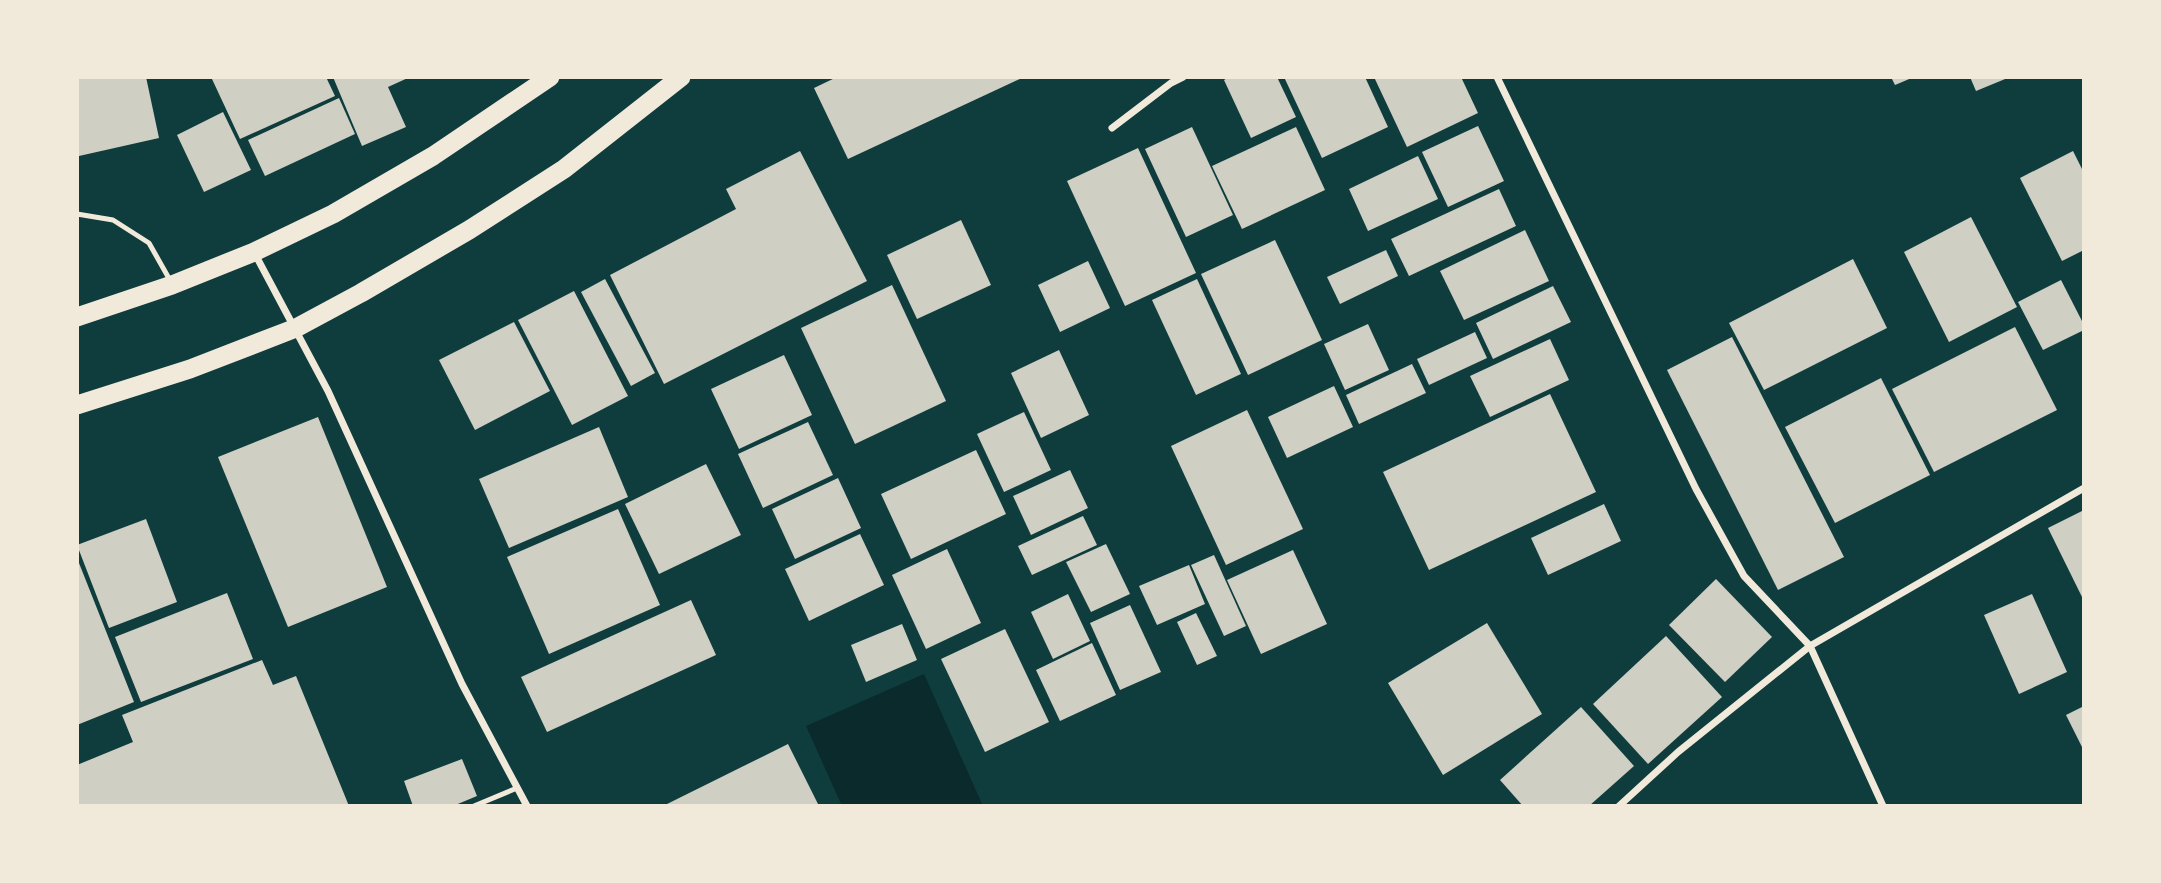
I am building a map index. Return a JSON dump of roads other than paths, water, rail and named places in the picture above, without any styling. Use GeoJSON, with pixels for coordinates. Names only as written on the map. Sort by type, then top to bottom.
{"type":"FeatureCollection","features":[{"type":"Feature","properties":{"kind":"highway"},"geometry":{"type":"LineString","coordinates":[[77,317],[172,285],[254,252],[333,214],[433,156],[550,77]]}},
{"type":"Feature","properties":{"kind":"highway"},"geometry":{"type":"LineString","coordinates":[[77,405],[190,369],[296,328],[433,251],[564,169],[681,77]]}},
{"type":"Feature","properties":{"kind":"street"},"geometry":{"type":"LineString","coordinates":[[1112,128],[1171,83],[1183,77]]}},
{"type":"Feature","properties":{"kind":"street"},"geometry":{"type":"LineString","coordinates":[[1497,77],[1696,489],[1744,576],[1810,646],[1883,806]]}},
{"type":"Feature","properties":{"kind":"street"},"geometry":{"type":"LineString","coordinates":[[254,252],[328,391],[462,684],[527,806]]}},
{"type":"Feature","properties":{"kind":"street"},"geometry":{"type":"LineString","coordinates":[[1619,806],[1678,752],[1810,646],[2084,488]]}},
{"type":"Feature","properties":{"kind":"lane"},"geometry":{"type":"LineString","coordinates":[[77,214],[113,220],[149,243],[172,285]]}},
{"type":"Feature","properties":{"kind":"lane"},"geometry":{"type":"LineString","coordinates":[[474,806],[517,788]]}},
{"type":"Feature","properties":{"kind":"water"},"geometry":{"type":"Polygon","coordinates":[[[924,674],[983,806],[842,806],[806,726],[924,674]]]}}]}
